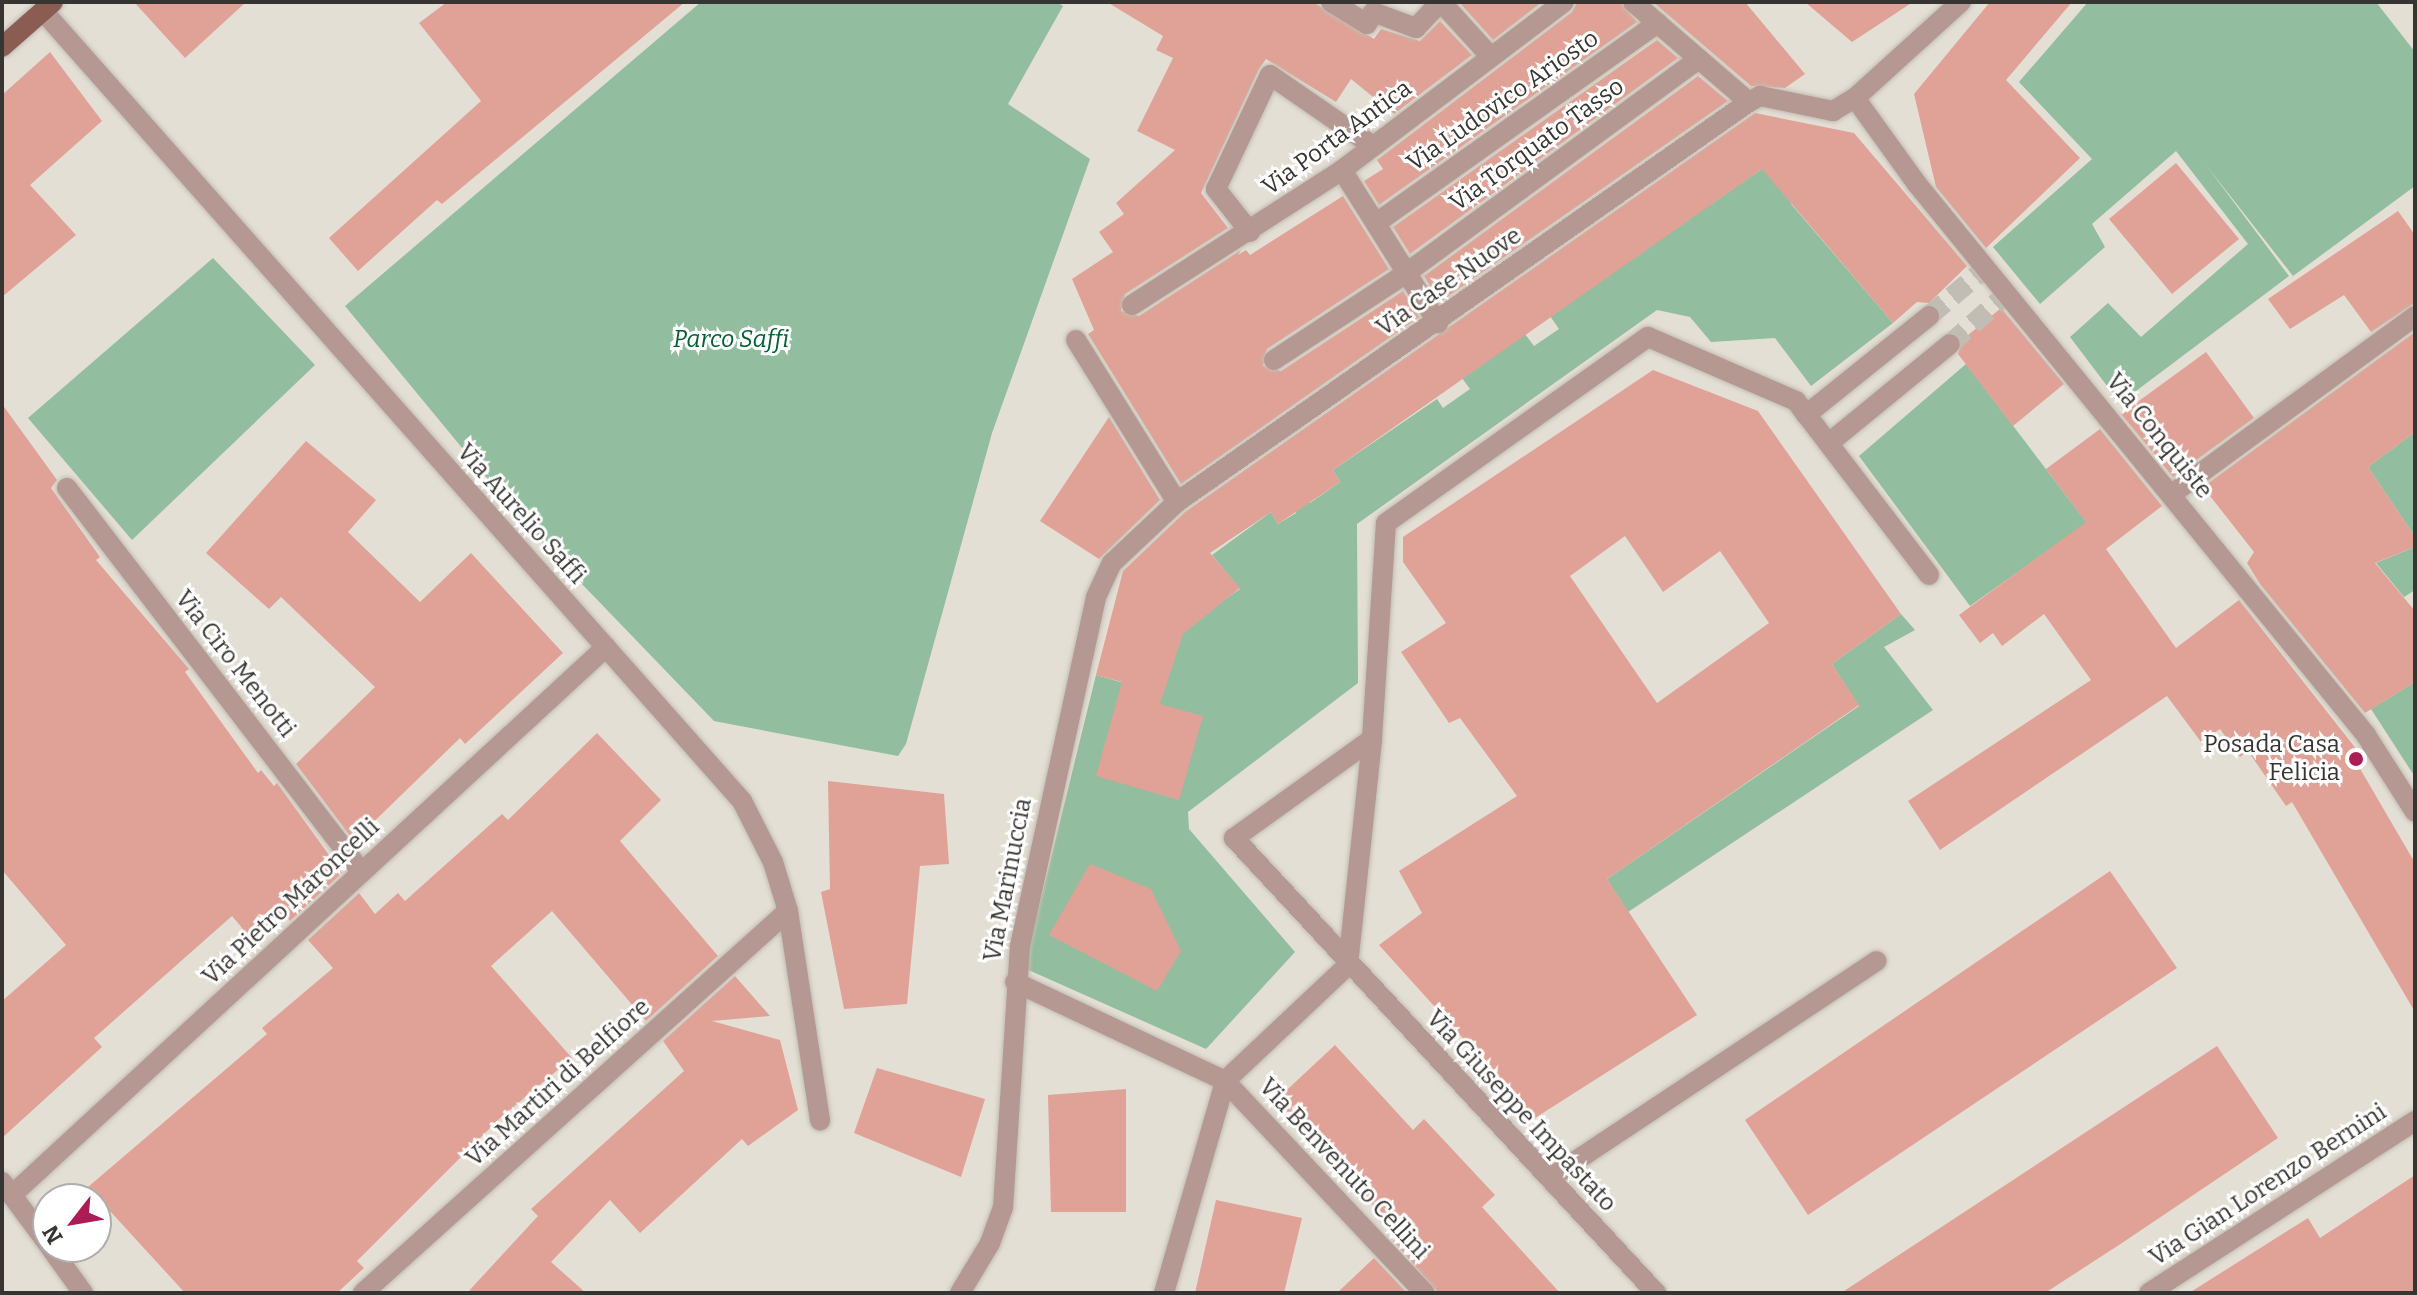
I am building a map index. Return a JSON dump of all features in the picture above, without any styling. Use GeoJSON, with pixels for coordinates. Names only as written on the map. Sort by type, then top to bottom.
{"type":"FeatureCollection","features":[{"type":"Feature","properties":{"kind":"main road"},"geometry":{"type":"LineString","coordinates":[[2,47],[48,6]]}},
{"type":"Feature","properties":{"kind":"street"},"geometry":{"type":"LineString","coordinates":[[1331,2],[1367,24],[1373,12],[1416,28],[1440,2],[1491,57]]}},
{"type":"Feature","properties":{"kind":"street","name":"Via Porta Antica"},"geometry":{"type":"LineString","coordinates":[[1132,305],[1250,232],[1342,170],[1564,2]]}},
{"type":"Feature","properties":{"kind":"street"},"geometry":{"type":"LineString","coordinates":[[1633,2],[1749,102],[1760,96],[1833,111],[1855,98],[1961,2]]}},
{"type":"Feature","properties":{"kind":"street","name":"Via Aurelio Saffi"},"geometry":{"type":"LineString","coordinates":[[48,6],[742,801],[773,862],[788,911],[820,1121]]}},
{"type":"Feature","properties":{"kind":"street","name":"Via Ludovico Ariosto"},"geometry":{"type":"LineString","coordinates":[[1379,221],[1658,23]]}},
{"type":"Feature","properties":{"kind":"street","name":"Via Torquato Tasso"},"geometry":{"type":"LineString","coordinates":[[1274,360],[1405,274],[1699,59]]}},
{"type":"Feature","properties":{"kind":"street"},"geometry":{"type":"LineString","coordinates":[[1250,232],[1216,189],[1270,75],[1373,146]]}},
{"type":"Feature","properties":{"kind":"street","name":"Via Conquiste"},"geometry":{"type":"LineString","coordinates":[[1855,98],[1917,184],[2366,735],[2415,812]]}},
{"type":"Feature","properties":{"kind":"street","name":"Via Case Nuove"},"geometry":{"type":"LineString","coordinates":[[1177,502],[1438,323],[1749,102]]}},
{"type":"Feature","properties":{"kind":"street"},"geometry":{"type":"LineString","coordinates":[[1342,170],[1379,221],[1405,274],[1438,323]]}},
{"type":"Feature","properties":{"kind":"street"},"geometry":{"type":"LineString","coordinates":[[1806,415],[1929,316]]}},
{"type":"Feature","properties":{"kind":"street"},"geometry":{"type":"LineString","coordinates":[[2172,494],[2415,316]]}},
{"type":"Feature","properties":{"kind":"street"},"geometry":{"type":"LineString","coordinates":[[1225,1081],[1348,965],[1372,739],[1386,523],[1648,337],[1796,401],[1929,575]]}},
{"type":"Feature","properties":{"kind":"street"},"geometry":{"type":"LineString","coordinates":[[1076,340],[1177,502]]}},
{"type":"Feature","properties":{"kind":"street"},"geometry":{"type":"LineString","coordinates":[[1829,443],[1950,344]]}},
{"type":"Feature","properties":{"kind":"street","name":"Via Ciro Menotti"},"geometry":{"type":"LineString","coordinates":[[67,488],[362,872]]}},
{"type":"Feature","properties":{"kind":"street","name":"Via Marinuccia"},"geometry":{"type":"LineString","coordinates":[[960,1293],[990,1243],[1003,1208],[1015,982],[1096,597],[1124,548],[1177,502]]}},
{"type":"Feature","properties":{"kind":"street","name":"Via Pietro Maroncelli"},"geometry":{"type":"LineString","coordinates":[[7,1189],[362,872],[606,647]]}},
{"type":"Feature","properties":{"kind":"street","name":"Via Giuseppe Impastato"},"geometry":{"type":"LineString","coordinates":[[1372,739],[1234,838],[1348,965],[1656,1293]]}},
{"type":"Feature","properties":{"kind":"street","name":"Via Martiri di Belfiore"},"geometry":{"type":"LineString","coordinates":[[363,1293],[788,911]]}},
{"type":"Feature","properties":{"kind":"street"},"geometry":{"type":"LineString","coordinates":[[1550,1178],[1876,961]]}},
{"type":"Feature","properties":{"kind":"street","name":"Via Benvenuto Cellini"},"geometry":{"type":"LineString","coordinates":[[1015,982],[1225,1081],[1425,1293]]}},
{"type":"Feature","properties":{"kind":"street","name":"Via Benvenuto Cellini"},"geometry":{"type":"LineString","coordinates":[[1164,1293],[1225,1081]]}},
{"type":"Feature","properties":{"kind":"street","name":"Via Gian Lorenzo Bernini"},"geometry":{"type":"LineString","coordinates":[[2149,1293],[2415,1121]]}},
{"type":"Feature","properties":{"kind":"street"},"geometry":{"type":"LineString","coordinates":[[7,1189],[32,1222]]}},
{"type":"Feature","properties":{"kind":"street"},"geometry":{"type":"LineString","coordinates":[[62,1263],[83,1293]]}},
{"type":"Feature","properties":{"kind":"green space","name":"Parco Saffi"},"geometry":{"type":"Polygon","coordinates":[[[701,2],[1057,2],[1063,6],[1008,104],[1090,159],[992,433],[906,744],[898,756],[714,721],[529,529],[345,306],[701,2]]]}},
{"type":"Feature","properties":{"kind":"green space"},"geometry":{"type":"Polygon","coordinates":[[[2088,2],[2376,2],[2415,52],[2415,186],[2293,276],[2206,165],[2289,276],[2120,403],[2070,337],[2108,303],[2141,337],[2248,244],[2176,151],[2092,224],[2105,247],[2040,304],[1993,247],[2092,159],[2019,82],[2088,2]]]}},
{"type":"Feature","properties":{"kind":"green space"},"geometry":{"type":"Polygon","coordinates":[[[1769,164],[1792,205],[1893,323],[1811,386],[1775,338],[1711,342],[1690,317],[1657,310],[1357,524],[1358,683],[1188,812],[1189,829],[1295,952],[1206,1049],[1024,968],[1096,675],[1163,694],[1146,655],[1240,589],[1212,555],[1271,512],[1278,524],[1296,513],[1289,500],[1310,503],[1340,482],[1333,470],[1437,399],[1443,408],[1470,389],[1462,378],[1525,334],[1534,346],[1559,329],[1550,316],[1769,164]]]}},
{"type":"Feature","properties":{"kind":"green space"},"geometry":{"type":"Polygon","coordinates":[[[213,258],[315,365],[132,540],[28,418],[213,258]]]}},
{"type":"Feature","properties":{"kind":"green space"},"geometry":{"type":"Polygon","coordinates":[[[1966,364],[2087,523],[1970,606],[1859,456],[1966,364]]]}},
{"type":"Feature","properties":{"kind":"green space"},"geometry":{"type":"Polygon","coordinates":[[[2415,432],[2415,537],[2368,467],[2415,432]]]}},
{"type":"Feature","properties":{"kind":"green space"},"geometry":{"type":"Polygon","coordinates":[[[2415,547],[2415,590],[2404,597],[2376,563],[2415,547]]]}},
{"type":"Feature","properties":{"kind":"green space"},"geometry":{"type":"Polygon","coordinates":[[[1901,614],[1915,630],[1884,647],[1933,710],[1628,912],[1607,879],[1859,706],[1832,664],[1901,614]]]}},
{"type":"Feature","properties":{"kind":"green space"},"geometry":{"type":"Polygon","coordinates":[[[2415,682],[2415,777],[2371,709],[2415,682]]]}},
{"type":"Feature","properties":{"kind":"building"},"geometry":{"type":"Polygon","coordinates":[[[134,2],[246,2],[185,58],[134,2]]]}},
{"type":"Feature","properties":{"kind":"building"},"geometry":{"type":"Polygon","coordinates":[[[447,2],[685,2],[442,204],[437,200],[358,271],[329,238],[481,101],[419,23],[447,2]]]}},
{"type":"Feature","properties":{"kind":"building"},"geometry":{"type":"Polygon","coordinates":[[[1107,2],[1313,2],[1374,39],[1381,29],[1420,41],[1440,21],[1472,55],[1394,114],[1351,79],[1336,102],[1266,59],[1259,69],[1201,193],[1228,228],[1125,294],[1121,311],[1139,316],[1241,250],[1238,255],[1246,250],[1250,255],[1343,196],[1389,269],[1267,349],[1263,366],[1281,371],[1403,291],[1419,317],[1181,484],[1088,334],[1094,330],[1072,279],[1113,252],[1099,232],[1124,214],[1116,203],[1175,150],[1137,131],[1173,58],[1156,50],[1163,36],[1107,2]]]}},
{"type":"Feature","properties":{"kind":"building"},"geometry":{"type":"Polygon","coordinates":[[[1459,2],[1542,2],[1493,40],[1459,2]]]}},
{"type":"Feature","properties":{"kind":"building"},"geometry":{"type":"Polygon","coordinates":[[[1577,2],[1620,2],[1637,22],[1379,205],[1364,181],[1383,169],[1377,160],[1572,12],[1577,2]]]}},
{"type":"Feature","properties":{"kind":"building"},"geometry":{"type":"Polygon","coordinates":[[[1653,2],[1745,2],[1805,74],[1785,88],[1751,86],[1653,2]]]}},
{"type":"Feature","properties":{"kind":"building"},"geometry":{"type":"Polygon","coordinates":[[[1805,2],[1913,2],[1852,42],[1805,2]]]}},
{"type":"Feature","properties":{"kind":"building"},"geometry":{"type":"Polygon","coordinates":[[[1990,2],[2072,2],[2006,80],[2080,158],[1986,248],[1936,187],[1914,94],[1990,2]]]}},
{"type":"Feature","properties":{"kind":"building"},"geometry":{"type":"Polygon","coordinates":[[[1657,40],[1678,58],[1410,254],[1393,227],[1657,40]]]}},
{"type":"Feature","properties":{"kind":"building"},"geometry":{"type":"Polygon","coordinates":[[[50,52],[102,121],[30,185],[76,235],[2,297],[2,95],[50,52]]]}},
{"type":"Feature","properties":{"kind":"building"},"geometry":{"type":"Polygon","coordinates":[[[1698,76],[1728,101],[1440,302],[1424,276],[1698,76]]]}},
{"type":"Feature","properties":{"kind":"building"},"geometry":{"type":"Polygon","coordinates":[[[1755,113],[1854,133],[1967,266],[1929,303],[1917,302],[1893,323],[1762,169],[1333,470],[1340,482],[1278,524],[1271,512],[1210,553],[1240,588],[1183,634],[1160,704],[1203,716],[1179,800],[1096,776],[1122,682],[1096,675],[1123,571],[1185,512],[1755,113]]]}},
{"type":"Feature","properties":{"kind":"building"},"geometry":{"type":"Polygon","coordinates":[[[2176,163],[2239,239],[2172,294],[2109,219],[2176,163]]]}},
{"type":"Feature","properties":{"kind":"building"},"geometry":{"type":"Polygon","coordinates":[[[2398,211],[2415,235],[2415,303],[2371,332],[2344,295],[2290,329],[2268,299],[2398,211]]]}},
{"type":"Feature","properties":{"kind":"building"},"geometry":{"type":"Polygon","coordinates":[[[2001,308],[2064,384],[2013,426],[1958,354],[1962,340],[2001,308]]]}},
{"type":"Feature","properties":{"kind":"building"},"geometry":{"type":"Polygon","coordinates":[[[2415,332],[2415,432],[2368,467],[2415,537],[2415,547],[2375,563],[2415,611],[2415,682],[2365,713],[2260,584],[2247,563],[2254,552],[2203,487],[2415,332]]]}},
{"type":"Feature","properties":{"kind":"building"},"geometry":{"type":"Polygon","coordinates":[[[2206,352],[2254,418],[2173,477],[2121,414],[2206,352]]]}},
{"type":"Feature","properties":{"kind":"building"},"geometry":{"type":"Polygon","coordinates":[[[1653,370],[1758,411],[1901,614],[1832,664],[1859,705],[1607,879],[1697,1015],[1535,1118],[1379,945],[1422,913],[1399,871],[1517,796],[1460,718],[1449,723],[1401,652],[1446,623],[1403,562],[1403,537],[1653,370]],[[1625,536],[1570,576],[1657,703],[1769,623],[1720,551],[1663,592],[1625,536]]]}},
{"type":"Feature","properties":{"kind":"building"},"geometry":{"type":"Polygon","coordinates":[[[2,404],[57,480],[51,488],[100,557],[96,560],[189,669],[185,672],[258,773],[261,770],[274,786],[277,783],[342,873],[290,921],[284,913],[254,942],[232,916],[94,1038],[102,1047],[2,1138],[2,1001],[66,945],[2,870],[2,404]]]}},
{"type":"Feature","properties":{"kind":"building"},"geometry":{"type":"Polygon","coordinates":[[[1109,417],[1160,500],[1099,559],[1040,521],[1109,417]]]}},
{"type":"Feature","properties":{"kind":"building"},"geometry":{"type":"Polygon","coordinates":[[[2100,429],[2162,506],[2106,549],[2176,648],[2239,600],[2361,755],[2355,760],[2415,863],[2415,1012],[2292,802],[2286,806],[2248,751],[2240,757],[2220,729],[2201,742],[2167,696],[1940,850],[1908,801],[2091,680],[2044,614],[2002,646],[1993,633],[1980,643],[1959,615],[2086,522],[2046,469],[2100,429]]]}},
{"type":"Feature","properties":{"kind":"building"},"geometry":{"type":"Polygon","coordinates":[[[306,441],[376,500],[348,532],[420,602],[471,553],[563,653],[465,744],[460,738],[354,841],[296,764],[375,687],[281,597],[269,609],[206,553],[306,441]]]}},
{"type":"Feature","properties":{"kind":"building"},"geometry":{"type":"Polygon","coordinates":[[[597,733],[661,800],[620,841],[718,956],[646,1021],[552,911],[491,966],[572,1058],[499,1119],[357,1261],[364,1268],[337,1293],[185,1293],[112,1213],[112,1183],[93,1183],[267,1034],[262,1028],[333,968],[308,940],[359,893],[375,914],[398,893],[405,901],[502,814],[508,820],[597,733]]]}},
{"type":"Feature","properties":{"kind":"building"},"geometry":{"type":"Polygon","coordinates":[[[828,781],[944,794],[949,864],[920,866],[907,1004],[844,1009],[821,892],[830,889],[828,781]]]}},
{"type":"Feature","properties":{"kind":"building"},"geometry":{"type":"Polygon","coordinates":[[[1090,864],[1151,889],[1181,951],[1157,991],[1049,935],[1090,864]]]}},
{"type":"Feature","properties":{"kind":"building"},"geometry":{"type":"Polygon","coordinates":[[[2110,871],[2177,968],[1808,1215],[1745,1120],[2110,871]]]}},
{"type":"Feature","properties":{"kind":"building"},"geometry":{"type":"Polygon","coordinates":[[[735,976],[770,1016],[712,1021],[780,1040],[798,1110],[748,1146],[742,1139],[640,1233],[610,1200],[551,1262],[586,1293],[467,1293],[538,1216],[531,1209],[684,1071],[663,1041],[735,976]]]}},
{"type":"Feature","properties":{"kind":"building"},"geometry":{"type":"Polygon","coordinates":[[[1335,1045],[1413,1130],[1424,1119],[1495,1195],[1482,1207],[1560,1293],[1438,1293],[1393,1240],[1406,1240],[1274,1102],[1335,1045]]]}},
{"type":"Feature","properties":{"kind":"building"},"geometry":{"type":"Polygon","coordinates":[[[2217,1046],[2278,1138],[2122,1243],[2045,1293],[1841,1293],[2217,1046]]]}},
{"type":"Feature","properties":{"kind":"building"},"geometry":{"type":"Polygon","coordinates":[[[877,1068],[985,1099],[961,1177],[854,1133],[877,1068]]]}},
{"type":"Feature","properties":{"kind":"building"},"geometry":{"type":"Polygon","coordinates":[[[1126,1089],[1126,1212],[1051,1212],[1048,1095],[1126,1089]]]}},
{"type":"Feature","properties":{"kind":"building"},"geometry":{"type":"Polygon","coordinates":[[[2415,1175],[2415,1293],[2189,1293],[2308,1218],[2320,1238],[2415,1175]]]}},
{"type":"Feature","properties":{"kind":"building"},"geometry":{"type":"Polygon","coordinates":[[[1216,1200],[1302,1218],[1284,1293],[1195,1293],[1216,1200]]]}},
{"type":"Feature","properties":{"kind":"building"},"geometry":{"type":"Polygon","coordinates":[[[1374,1258],[1407,1293],[1337,1293],[1374,1258]]]}},
{"type":"Feature","properties":{"kind":"tunnel"},"geometry":{"type":"LineString","coordinates":[[1929,316],[1988,266]]}},
{"type":"Feature","properties":{"kind":"tunnel"},"geometry":{"type":"LineString","coordinates":[[1950,344],[2009,292]]}},
{"type":"Feature","properties":{"kind":"place","name":"Posada Casa Felicia"},"geometry":{"type":"Point","coordinates":[2356,759]}}]}
